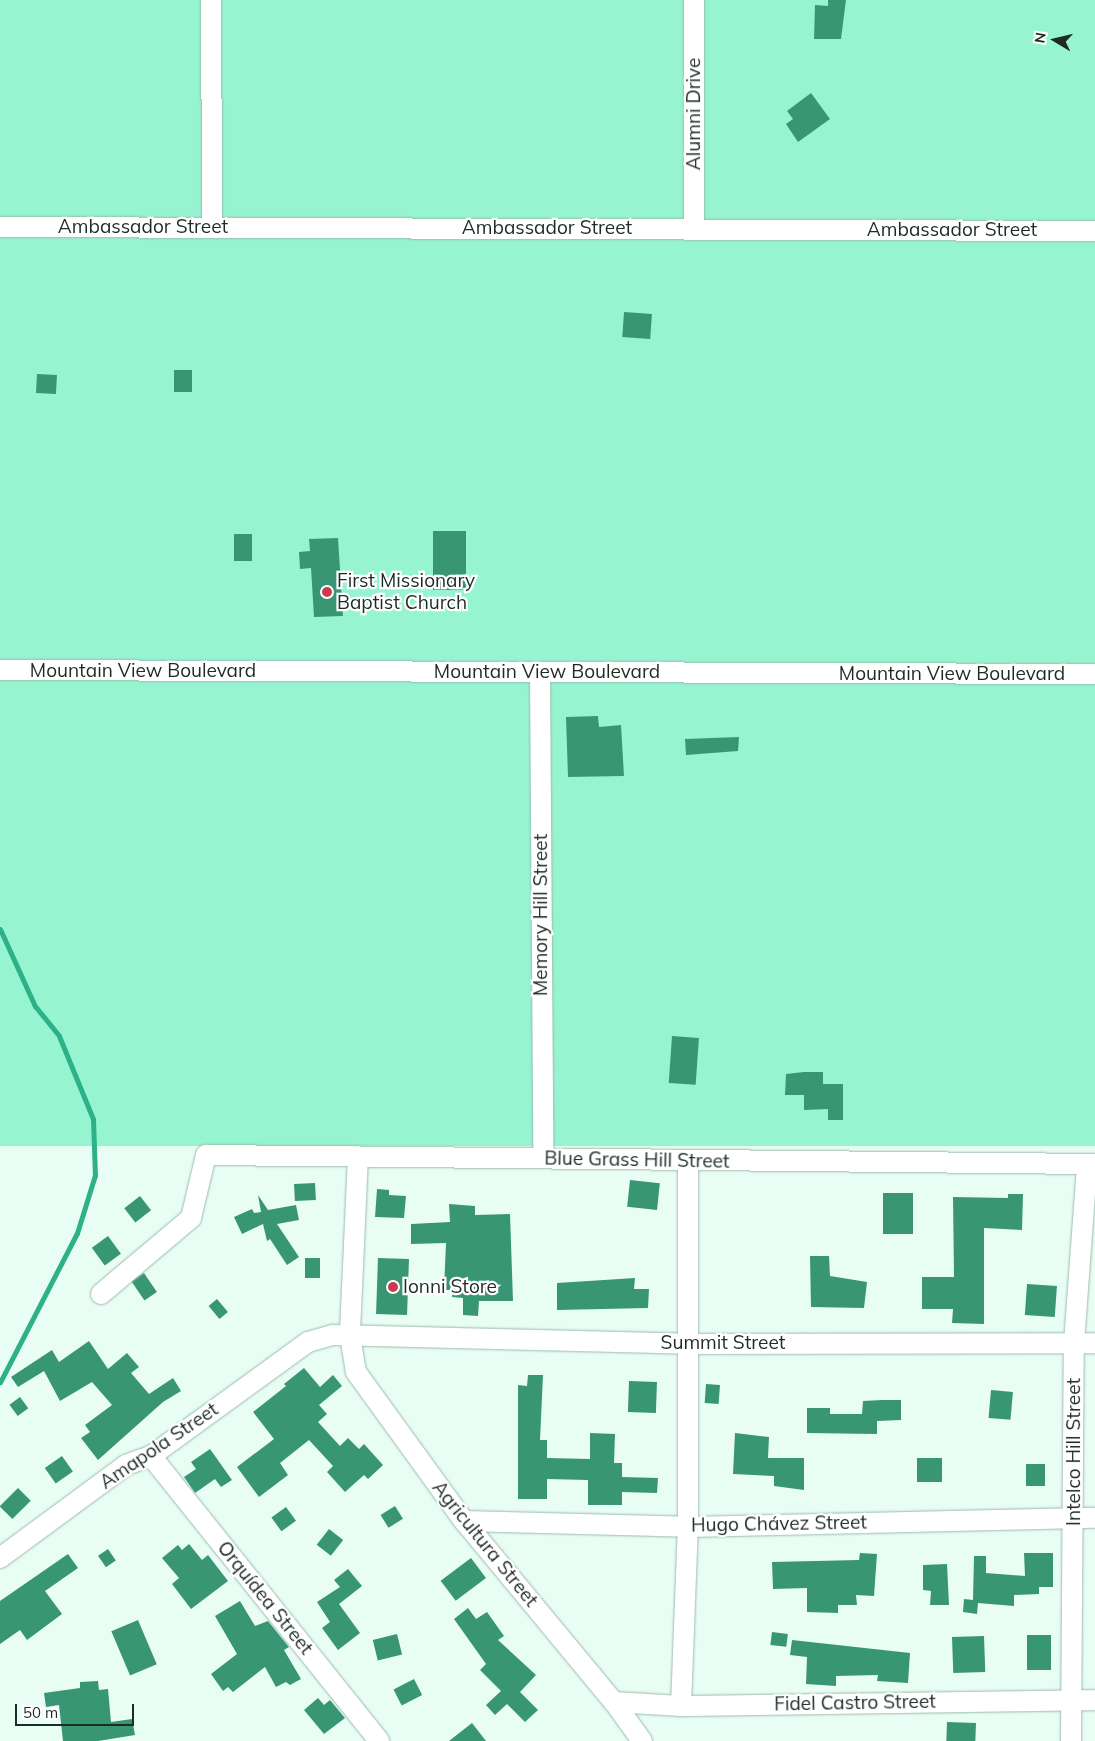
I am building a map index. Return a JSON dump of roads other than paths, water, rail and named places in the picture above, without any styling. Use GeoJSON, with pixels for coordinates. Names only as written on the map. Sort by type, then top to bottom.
{"type":"FeatureCollection","features":[{"type":"Feature","properties":{"kind":"street"},"geometry":{"type":"LineString","coordinates":[[211,0],[212,228]]}},
{"type":"Feature","properties":{"kind":"street","name":"Alumni Drive"},"geometry":{"type":"LineString","coordinates":[[694,0],[694,229]]}},
{"type":"Feature","properties":{"kind":"street","name":"Ambassador Street"},"geometry":{"type":"LineString","coordinates":[[0,227],[1095,230]]}},
{"type":"Feature","properties":{"kind":"street","name":"Mountain View Boulevard"},"geometry":{"type":"LineString","coordinates":[[0,670],[1095,674]]}},
{"type":"Feature","properties":{"kind":"street","name":"Memory Hill Street"},"geometry":{"type":"LineString","coordinates":[[540,672],[543,1158]]}},
{"type":"Feature","properties":{"kind":"street","name":"Blue Grass Hill Street"},"geometry":{"type":"LineString","coordinates":[[100,1294],[191,1218],[206,1155],[1091,1164]]}},
{"type":"Feature","properties":{"kind":"street"},"geometry":{"type":"LineString","coordinates":[[350,1335],[358,1156]]}},
{"type":"Feature","properties":{"kind":"street"},"geometry":{"type":"LineString","coordinates":[[681,1706],[688,1527],[688,1161]]}},
{"type":"Feature","properties":{"kind":"street","name":"Intelco Hill Street"},"geometry":{"type":"LineString","coordinates":[[1071,1741],[1073,1699],[1074,1343],[1091,1164]]}},
{"type":"Feature","properties":{"kind":"street","name":"Amapola Street"},"geometry":{"type":"LineString","coordinates":[[0,1558],[126,1465],[151,1456],[308,1342],[333,1335],[350,1335]]}},
{"type":"Feature","properties":{"kind":"street","name":"Summit Street"},"geometry":{"type":"LineString","coordinates":[[350,1335],[689,1344],[1095,1343]]}},
{"type":"Feature","properties":{"kind":"street","name":"Agricultura Street"},"geometry":{"type":"LineString","coordinates":[[350,1335],[352,1360],[362,1384],[464,1521],[614,1702],[642,1741]]}},
{"type":"Feature","properties":{"kind":"street","name":"Orquídea Street"},"geometry":{"type":"LineString","coordinates":[[151,1456],[379,1741]]}},
{"type":"Feature","properties":{"kind":"street","name":"Hugo Chávez Street"},"geometry":{"type":"LineString","coordinates":[[464,1521],[688,1527],[1095,1518]]}},
{"type":"Feature","properties":{"kind":"street","name":"Fidel Castro Street"},"geometry":{"type":"LineString","coordinates":[[614,1702],[681,1706],[1095,1700]]}},
{"type":"Feature","properties":{"kind":"waterway"},"geometry":{"type":"LineString","coordinates":[[0,929],[35,1006],[59,1036],[93,1119],[95,1175],[77,1233],[0,1382]]}},
{"type":"Feature","properties":{"kind":"place","name":"First Missionary Baptist Church"},"geometry":{"type":"Point","coordinates":[327,592]}},
{"type":"Feature","properties":{"kind":"place","name":"Ionni Store"},"geometry":{"type":"Point","coordinates":[393,1287]}}]}
